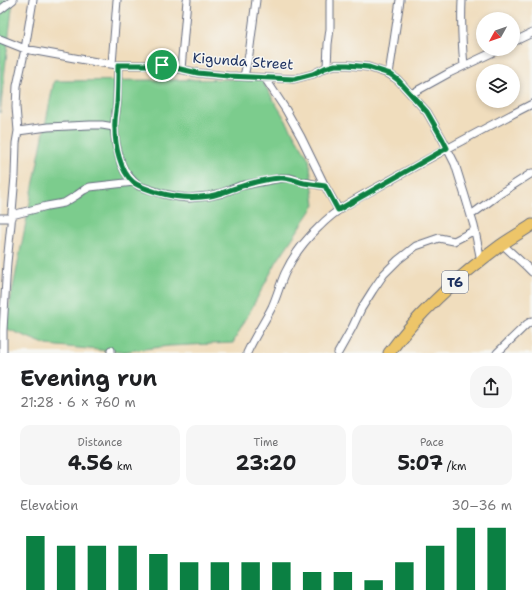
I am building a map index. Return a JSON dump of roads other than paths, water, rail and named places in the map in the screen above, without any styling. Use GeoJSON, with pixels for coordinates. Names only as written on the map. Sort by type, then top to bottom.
{"type":"FeatureCollection","features":[{"type":"Feature","properties":{"kind":"highway","name":"T6"},"geometry":{"type":"LineString","coordinates":[[389,353],[403,334],[429,306],[449,288],[502,244],[532,225]]}},
{"type":"Feature","properties":{"kind":"street"},"geometry":{"type":"LineString","coordinates":[[0,10],[12,0]]}},
{"type":"Feature","properties":{"kind":"street"},"geometry":{"type":"LineString","coordinates":[[3,353],[1,333],[12,217],[18,131],[16,107],[18,86],[33,0]]}},
{"type":"Feature","properties":{"kind":"street"},"geometry":{"type":"LineString","coordinates":[[117,0],[115,64],[117,104],[114,127],[116,144],[121,163],[127,175],[134,182],[164,194],[189,198],[209,196],[240,186],[281,178],[290,178],[302,182],[325,186]]}},
{"type":"Feature","properties":{"kind":"street"},"geometry":{"type":"LineString","coordinates":[[181,70],[187,0]]}},
{"type":"Feature","properties":{"kind":"street"},"geometry":{"type":"LineString","coordinates":[[244,76],[252,34],[256,0]]}},
{"type":"Feature","properties":{"kind":"street"},"geometry":{"type":"LineString","coordinates":[[327,67],[330,29],[330,0]]}},
{"type":"Feature","properties":{"kind":"street"},"geometry":{"type":"LineString","coordinates":[[390,74],[400,0]]}},
{"type":"Feature","properties":{"kind":"street"},"geometry":{"type":"LineString","coordinates":[[462,0],[461,33],[464,66]]}},
{"type":"Feature","properties":{"kind":"street"},"geometry":{"type":"LineString","coordinates":[[520,39],[532,33]]}},
{"type":"Feature","properties":{"kind":"street","name":"Kigunda Street"},"geometry":{"type":"LineString","coordinates":[[0,39],[25,49],[115,64],[162,65],[198,73],[228,76],[294,79],[313,74],[335,65],[368,67],[390,74],[398,80],[427,112],[440,133],[454,164],[475,230],[481,261]]}},
{"type":"Feature","properties":{"kind":"street"},"geometry":{"type":"LineString","coordinates":[[411,94],[485,56]]}},
{"type":"Feature","properties":{"kind":"street"},"geometry":{"type":"LineString","coordinates":[[265,78],[286,110],[301,137],[338,210]]}},
{"type":"Feature","properties":{"kind":"street"},"geometry":{"type":"LineString","coordinates":[[247,353],[272,307],[285,274],[296,254],[318,227],[338,210],[447,148],[532,104]]}},
{"type":"Feature","properties":{"kind":"street"},"geometry":{"type":"LineString","coordinates":[[18,131],[48,127],[90,125],[114,127]]}},
{"type":"Feature","properties":{"kind":"street"},"geometry":{"type":"LineString","coordinates":[[470,215],[532,173]]}},
{"type":"Feature","properties":{"kind":"street"},"geometry":{"type":"LineString","coordinates":[[0,218],[12,217],[64,202],[90,187],[134,182]]}},
{"type":"Feature","properties":{"kind":"street"},"geometry":{"type":"LineString","coordinates":[[338,353],[361,309],[373,290],[384,274],[398,260],[416,246],[439,238],[454,241],[475,230]]}},
{"type":"Feature","properties":{"kind":"street"},"geometry":{"type":"LineString","coordinates":[[502,244],[532,272]]}},
{"type":"Feature","properties":{"kind":"street"},"geometry":{"type":"LineString","coordinates":[[497,353],[532,321]]}}]}
